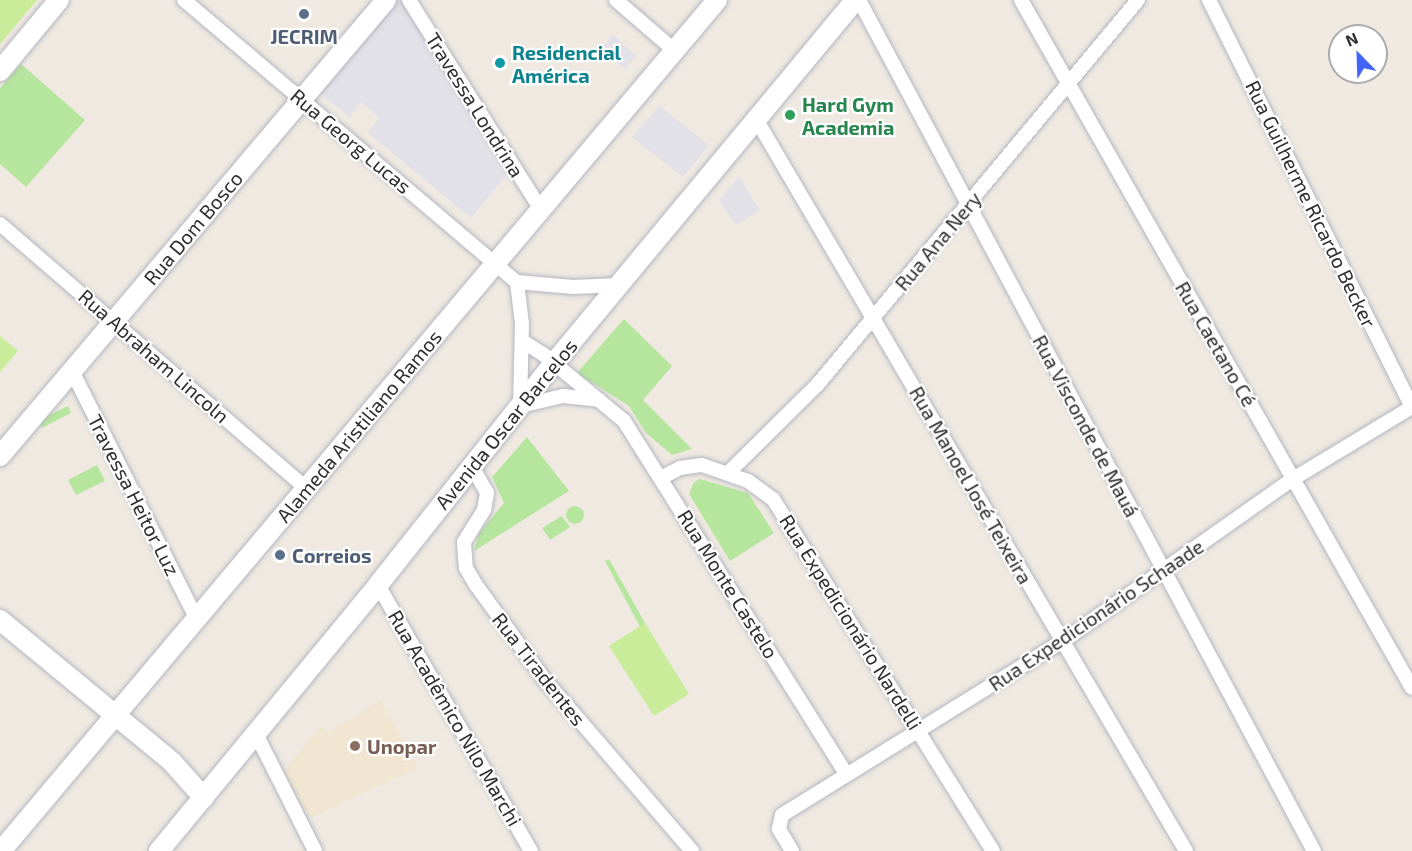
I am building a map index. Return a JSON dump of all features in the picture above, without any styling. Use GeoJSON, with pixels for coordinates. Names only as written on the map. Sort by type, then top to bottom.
{"type":"FeatureCollection","features":[{"type":"Feature","properties":{"kind":"main road"},"geometry":{"type":"LineString","coordinates":[[0,71],[59,0]]}},
{"type":"Feature","properties":{"kind":"main road","name":"Rua Dom Bosco"},"geometry":{"type":"LineString","coordinates":[[0,456],[386,0]]}},
{"type":"Feature","properties":{"kind":"main road","name":"Alameda Aristiliano Ramos"},"geometry":{"type":"LineString","coordinates":[[6,849],[196,618],[717,0]]}},
{"type":"Feature","properties":{"kind":"main road","name":"Avenida Oscar Barcelos"},"geometry":{"type":"LineString","coordinates":[[159,851],[378,585],[554,363],[857,0]]}},
{"type":"Feature","properties":{"kind":"main road"},"geometry":{"type":"LineString","coordinates":[[0,620],[172,762],[204,798]]}},
{"type":"Feature","properties":{"kind":"street","name":"Rua Georg Lucas"},"geometry":{"type":"LineString","coordinates":[[184,0],[517,282]]}},
{"type":"Feature","properties":{"kind":"street","name":"Travessa Londrina"},"geometry":{"type":"LineString","coordinates":[[409,0],[541,210]]}},
{"type":"Feature","properties":{"kind":"street"},"geometry":{"type":"LineString","coordinates":[[616,0],[675,51]]}},
{"type":"Feature","properties":{"kind":"street","name":"Rua Visconde de Mauá"},"geometry":{"type":"LineString","coordinates":[[857,0],[1314,851]]}},
{"type":"Feature","properties":{"kind":"street","name":"Rua Caetano Cé"},"geometry":{"type":"LineString","coordinates":[[1021,0],[1412,688]]}},
{"type":"Feature","properties":{"kind":"street","name":"Rua Ana Nery"},"geometry":{"type":"LineString","coordinates":[[728,473],[818,384],[1138,0]]}},
{"type":"Feature","properties":{"kind":"street","name":"Rua Guilherme Ricardo Becker"},"geometry":{"type":"LineString","coordinates":[[1209,0],[1412,407]]}},
{"type":"Feature","properties":{"kind":"street","name":"Rua Manoel José Teixeira"},"geometry":{"type":"LineString","coordinates":[[756,119],[1186,851]]}},
{"type":"Feature","properties":{"kind":"street","name":"Rua Abraham Lincoln"},"geometry":{"type":"LineString","coordinates":[[0,224],[306,488]]}},
{"type":"Feature","properties":{"kind":"street"},"geometry":{"type":"LineString","coordinates":[[601,400],[563,396],[520,406],[522,341],[517,282],[573,287],[620,285]]}},
{"type":"Feature","properties":{"kind":"street","name":"Rua Monte Castelo"},"geometry":{"type":"LineString","coordinates":[[522,341],[620,415],[847,775]]}},
{"type":"Feature","properties":{"kind":"street","name":"Travessa Heitor Luz"},"geometry":{"type":"LineString","coordinates":[[72,371],[196,618]]}},
{"type":"Feature","properties":{"kind":"street","name":"Rua Expedicionário Schaade"},"geometry":{"type":"LineString","coordinates":[[792,851],[779,829],[778,820],[1063,641],[1293,479],[1412,407]]}},
{"type":"Feature","properties":{"kind":"street","name":"Rua Tiradentes"},"geometry":{"type":"LineString","coordinates":[[471,465],[487,494],[484,510],[464,542],[466,568],[544,679],[692,851]]}},
{"type":"Feature","properties":{"kind":"street","name":"Rua Expedicionário Nardelli"},"geometry":{"type":"LineString","coordinates":[[661,477],[692,465],[728,473],[762,489],[782,510],[993,851]]}},
{"type":"Feature","properties":{"kind":"street","name":"Rua Acadêmico Nilo Marchi"},"geometry":{"type":"LineString","coordinates":[[378,585],[531,851]]}},
{"type":"Feature","properties":{"kind":"street"},"geometry":{"type":"LineString","coordinates":[[256,734],[315,851]]}},
{"type":"Feature","properties":{"kind":"shaded area"},"geometry":{"type":"Polygon","coordinates":[[[398,0],[405,0],[509,172],[471,218],[368,133],[379,118],[362,102],[349,117],[320,93],[398,0]]]}},
{"type":"Feature","properties":{"kind":"shaded area"},"geometry":{"type":"Polygon","coordinates":[[[613,35],[636,56],[625,69],[601,49],[613,35]]]}},
{"type":"Feature","properties":{"kind":"shaded area"},"geometry":{"type":"Polygon","coordinates":[[[659,106],[709,145],[683,177],[632,137],[659,106]]]}},
{"type":"Feature","properties":{"kind":"shaded area"},"geometry":{"type":"Polygon","coordinates":[[[739,176],[760,211],[736,225],[719,200],[739,176]]]}},
{"type":"Feature","properties":{"kind":"shaded area","name":"Unopar"},"geometry":{"type":"Polygon","coordinates":[[[381,700],[418,768],[310,818],[284,771],[321,726],[329,732],[381,700]]]}},
{"type":"Feature","properties":{"kind":"green space"},"geometry":{"type":"Polygon","coordinates":[[[0,0],[37,0],[0,44],[0,0]]]}},
{"type":"Feature","properties":{"kind":"green space"},"geometry":{"type":"Polygon","coordinates":[[[21,64],[85,120],[26,187],[0,164],[0,88],[21,64]]]}},
{"type":"Feature","properties":{"kind":"green space"},"geometry":{"type":"Polygon","coordinates":[[[624,319],[672,366],[643,400],[692,449],[672,455],[646,433],[629,406],[577,373],[624,319]]]}},
{"type":"Feature","properties":{"kind":"green space"},"geometry":{"type":"Polygon","coordinates":[[[0,336],[18,351],[0,372],[0,336]]]}},
{"type":"Feature","properties":{"kind":"green space"},"geometry":{"type":"Polygon","coordinates":[[[68,406],[71,413],[42,428],[39,420],[68,406]]]}},
{"type":"Feature","properties":{"kind":"green space"},"geometry":{"type":"Polygon","coordinates":[[[527,437],[569,491],[474,551],[479,533],[504,503],[492,477],[527,437]]]}},
{"type":"Feature","properties":{"kind":"green space"},"geometry":{"type":"Polygon","coordinates":[[[97,465],[105,481],[76,495],[68,480],[97,465]]]}},
{"type":"Feature","properties":{"kind":"green space"},"geometry":{"type":"Polygon","coordinates":[[[700,479],[748,493],[774,533],[730,561],[689,494],[694,482],[700,479]]]}},
{"type":"Feature","properties":{"kind":"green space"},"geometry":{"type":"Polygon","coordinates":[[[575,506],[581,509],[584,515],[581,521],[575,524],[569,521],[566,515],[569,509],[575,506]]]}},
{"type":"Feature","properties":{"kind":"green space"},"geometry":{"type":"Polygon","coordinates":[[[562,516],[570,527],[550,540],[542,528],[562,516]]]}},
{"type":"Feature","properties":{"kind":"green space"},"geometry":{"type":"Polygon","coordinates":[[[609,559],[645,623],[640,627],[605,561],[609,559]]]}},
{"type":"Feature","properties":{"kind":"green space"},"geometry":{"type":"Polygon","coordinates":[[[645,623],[689,694],[654,716],[609,646],[645,623]]]}},
{"type":"Feature","properties":{"kind":"place","name":"JECRIM"},"geometry":{"type":"Point","coordinates":[304,14]}},
{"type":"Feature","properties":{"kind":"place","name":"Residencial América"},"geometry":{"type":"Point","coordinates":[500,63]}},
{"type":"Feature","properties":{"kind":"place","name":"Hard Gym Academia"},"geometry":{"type":"Point","coordinates":[790,115]}},
{"type":"Feature","properties":{"kind":"place","name":"Correios"},"geometry":{"type":"Point","coordinates":[280,555]}},
{"type":"Feature","properties":{"kind":"place","name":"Unopar"},"geometry":{"type":"Point","coordinates":[355,746]}}]}
